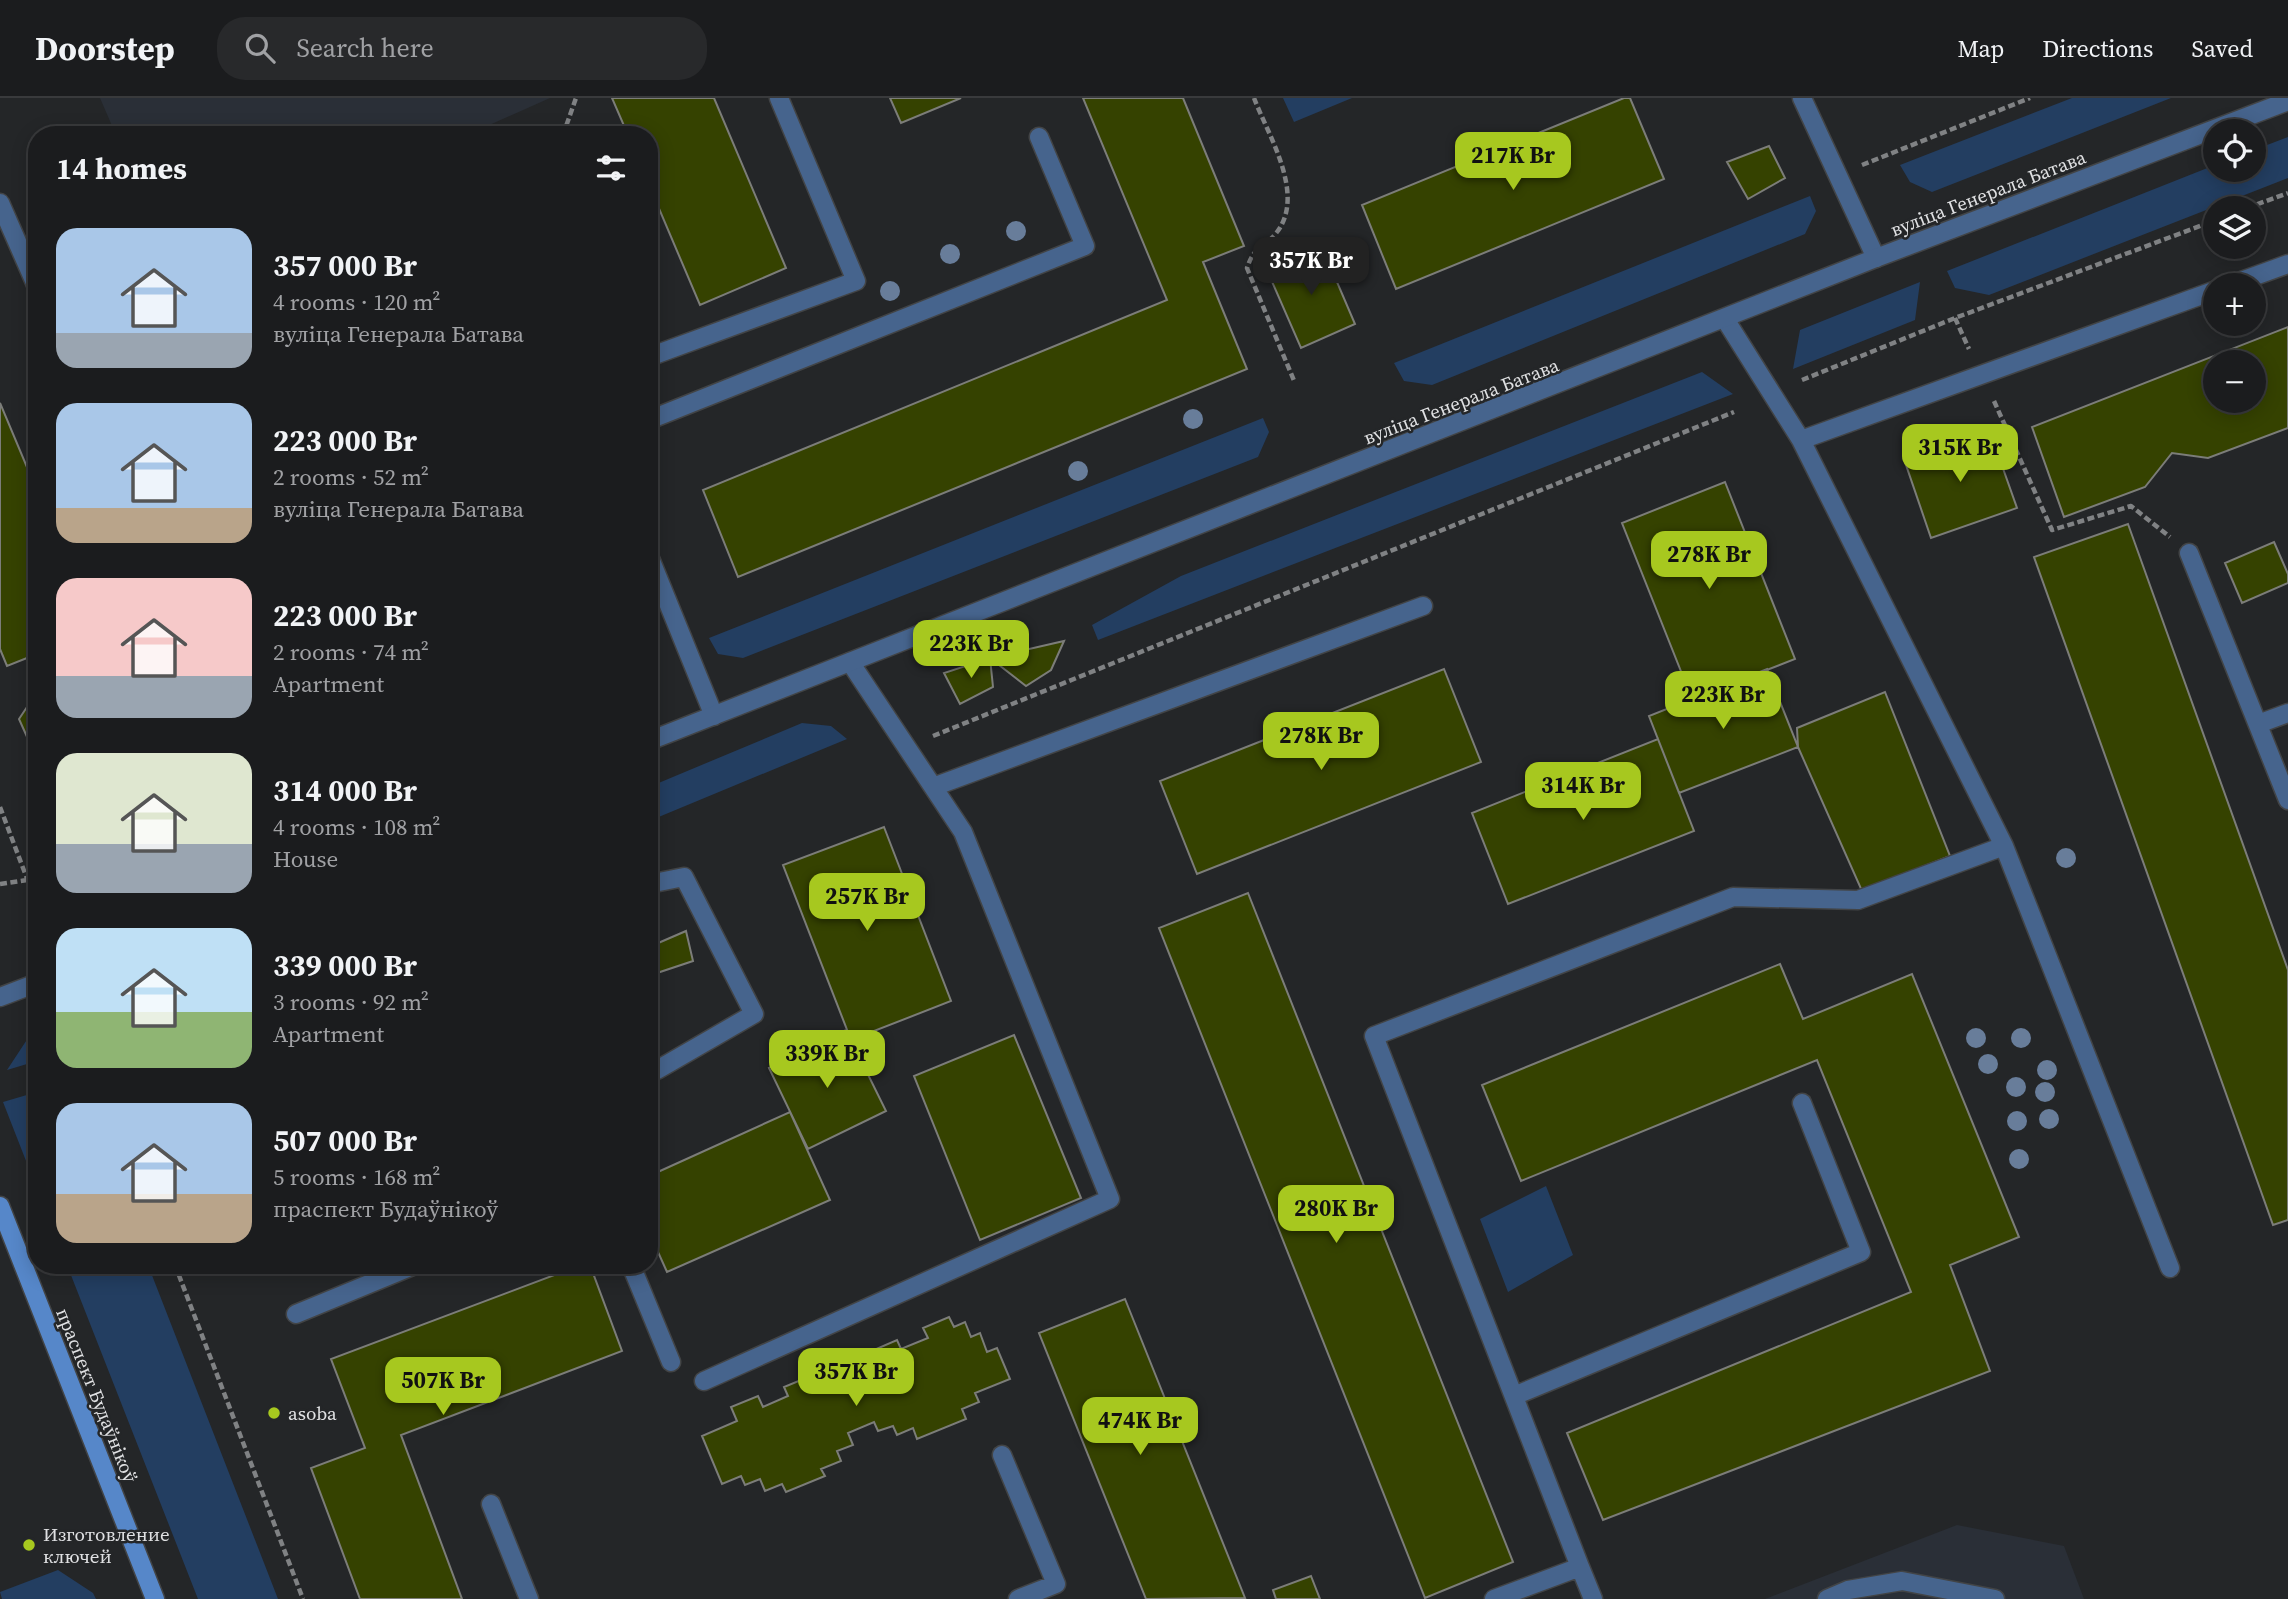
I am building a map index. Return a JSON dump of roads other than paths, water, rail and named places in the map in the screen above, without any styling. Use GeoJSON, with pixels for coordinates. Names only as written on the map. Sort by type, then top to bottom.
{"type":"FeatureCollection","features":[{"type":"Feature","properties":{"kind":"main road","name":"праспект Будаўнікоў"},"geometry":{"type":"LineString","coordinates":[[0,1206],[155,1599]]}},
{"type":"Feature","properties":{"kind":"street"},"geometry":{"type":"LineString","coordinates":[[658,354],[856,281],[779,98]]}},
{"type":"Feature","properties":{"kind":"street"},"geometry":{"type":"LineString","coordinates":[[1802,98],[1876,258]]}},
{"type":"Feature","properties":{"kind":"street","name":"вуліца Генерала Батава"},"geometry":{"type":"LineString","coordinates":[[658,738],[1876,258],[2288,101]]}},
{"type":"Feature","properties":{"kind":"street"},"geometry":{"type":"LineString","coordinates":[[658,417],[1085,246],[1040,137]]}},
{"type":"Feature","properties":{"kind":"street"},"geometry":{"type":"LineString","coordinates":[[0,203],[28,267]]}},
{"type":"Feature","properties":{"kind":"street"},"geometry":{"type":"LineString","coordinates":[[2263,273],[2288,264]]}},
{"type":"Feature","properties":{"kind":"street"},"geometry":{"type":"LineString","coordinates":[[1801,440],[2203,295]]}},
{"type":"Feature","properties":{"kind":"street"},"geometry":{"type":"LineString","coordinates":[[1725,319],[1801,440],[2004,846],[2170,1268]]}},
{"type":"Feature","properties":{"kind":"street"},"geometry":{"type":"LineString","coordinates":[[2189,553],[2288,800]]}},
{"type":"Feature","properties":{"kind":"street"},"geometry":{"type":"LineString","coordinates":[[658,578],[714,716]]}},
{"type":"Feature","properties":{"kind":"street"},"geometry":{"type":"LineString","coordinates":[[933,787],[1423,606]]}},
{"type":"Feature","properties":{"kind":"street"},"geometry":{"type":"LineString","coordinates":[[704,1381],[1110,1199],[963,832],[850,662]]}},
{"type":"Feature","properties":{"kind":"street"},"geometry":{"type":"LineString","coordinates":[[2258,724],[2288,713]]}},
{"type":"Feature","properties":{"kind":"street"},"geometry":{"type":"LineString","coordinates":[[1593,1599],[1374,1036],[1733,897],[1858,900],[2004,846]]}},
{"type":"Feature","properties":{"kind":"street"},"geometry":{"type":"LineString","coordinates":[[658,882],[684,877],[754,1014],[658,1069]]}},
{"type":"Feature","properties":{"kind":"street"},"geometry":{"type":"LineString","coordinates":[[0,997],[28,986]]}},
{"type":"Feature","properties":{"kind":"street"},"geometry":{"type":"LineString","coordinates":[[1514,1396],[1861,1252],[1802,1103]]}},
{"type":"Feature","properties":{"kind":"street"},"geometry":{"type":"LineString","coordinates":[[296,1314],[393,1274]]}},
{"type":"Feature","properties":{"kind":"street"},"geometry":{"type":"LineString","coordinates":[[635,1274],[671,1362]]}},
{"type":"Feature","properties":{"kind":"street"},"geometry":{"type":"LineString","coordinates":[[1002,1455],[1056,1584],[1018,1599]]}},
{"type":"Feature","properties":{"kind":"street"},"geometry":{"type":"LineString","coordinates":[[491,1504],[529,1599]]}},
{"type":"Feature","properties":{"kind":"street"},"geometry":{"type":"LineString","coordinates":[[1494,1599],[1580,1567]]}},
{"type":"Feature","properties":{"kind":"street"},"geometry":{"type":"LineString","coordinates":[[1827,1599],[1848,1590],[1902,1581],[1995,1599]]}},
{"type":"Feature","properties":{"kind":"place","name":"asoba"},"geometry":{"type":"Point","coordinates":[274,1413]}},
{"type":"Feature","properties":{"kind":"place","name":"Изготовление ключей"},"geometry":{"type":"Point","coordinates":[29,1545]}}]}
